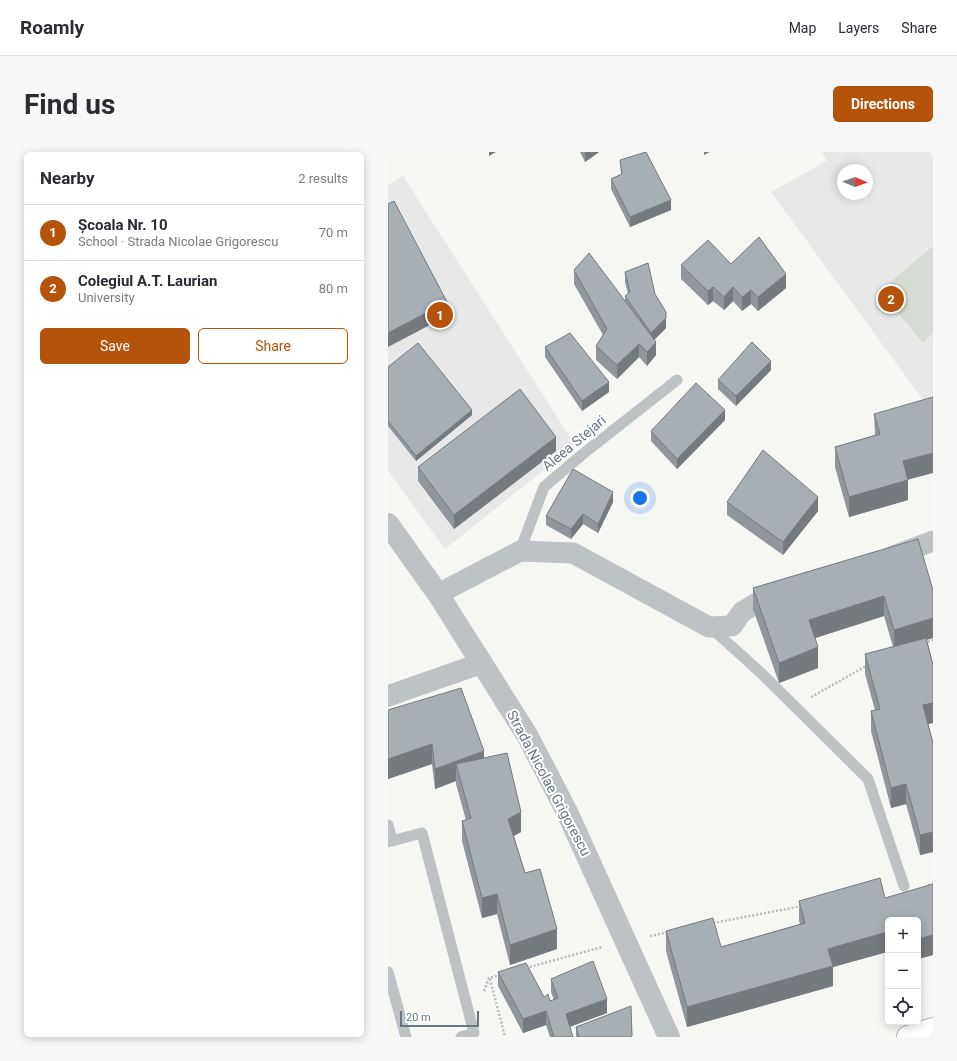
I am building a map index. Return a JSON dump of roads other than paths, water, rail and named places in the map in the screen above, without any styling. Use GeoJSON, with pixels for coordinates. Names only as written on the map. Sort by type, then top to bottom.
{"type":"FeatureCollection","features":[{"type":"Feature","properties":{"kind":"main road"},"geometry":{"type":"LineString","coordinates":[[908,1037],[933,1029]]}},
{"type":"Feature","properties":{"kind":"street","name":"Strada Nicolae Grigorescu"},"geometry":{"type":"LineString","coordinates":[[388,524],[438,594],[527,735],[568,812],[669,1037]]}},
{"type":"Feature","properties":{"kind":"street"},"geometry":{"type":"LineString","coordinates":[[876,563],[933,541]]}},
{"type":"Feature","properties":{"kind":"street"},"geometry":{"type":"LineString","coordinates":[[438,594],[520,550],[573,553],[709,627],[732,626],[742,612],[762,600],[797,592]]}},
{"type":"Feature","properties":{"kind":"street"},"geometry":{"type":"LineString","coordinates":[[388,696],[482,663]]}},
{"type":"Feature","properties":{"kind":"lane","name":"Aleea Stejari"},"geometry":{"type":"LineString","coordinates":[[520,550],[544,487],[583,454],[677,380]]}},
{"type":"Feature","properties":{"kind":"lane"},"geometry":{"type":"LineString","coordinates":[[709,627],[795,706],[868,779],[904,886]]}},
{"type":"Feature","properties":{"kind":"lane"},"geometry":{"type":"LineString","coordinates":[[388,825],[390,842],[422,833],[474,1033],[461,1037]]}},
{"type":"Feature","properties":{"kind":"lane"},"geometry":{"type":"LineString","coordinates":[[388,972],[406,1037]]}},
{"type":"Feature","properties":{"kind":"place","name":"Colegiul A.T. Laurian"},"geometry":{"type":"Point","coordinates":[891,299]}},
{"type":"Feature","properties":{"kind":"place","name":"Școala Nr. 10"},"geometry":{"type":"Point","coordinates":[440,315]}}]}
